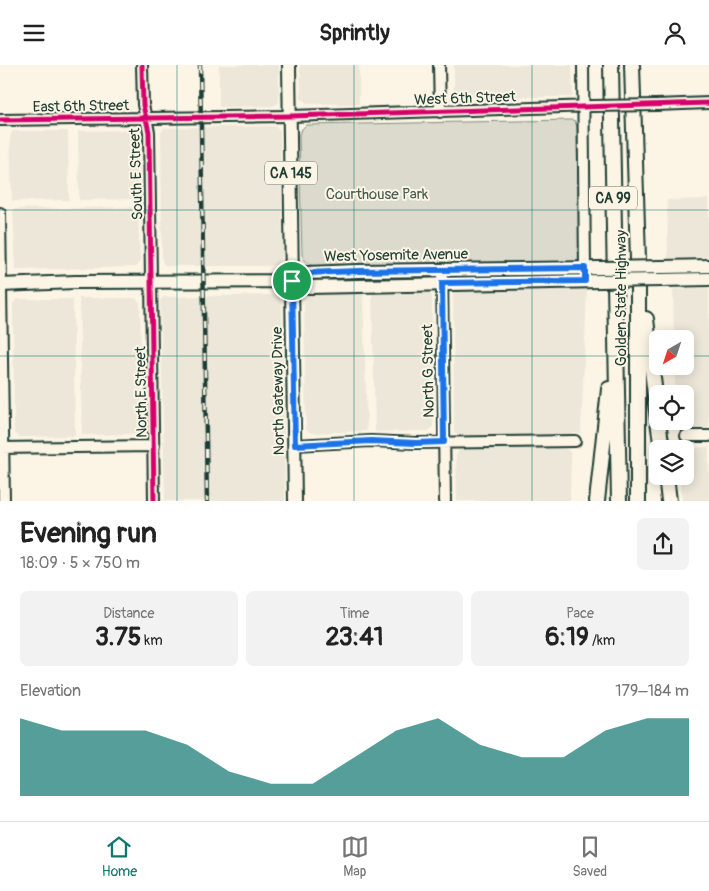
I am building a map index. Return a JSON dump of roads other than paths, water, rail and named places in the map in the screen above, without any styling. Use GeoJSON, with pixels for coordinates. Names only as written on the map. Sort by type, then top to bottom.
{"type":"FeatureCollection","features":[{"type":"Feature","properties":{"kind":"highway","name":"Golden State Highway"},"geometry":{"type":"LineString","coordinates":[[611,65],[619,501]]}},
{"type":"Feature","properties":{"kind":"highway","name":"Golden State Highway"},"geometry":{"type":"LineString","coordinates":[[632,65],[638,259],[638,501]]}},
{"type":"Feature","properties":{"kind":"highway"},"geometry":{"type":"LineString","coordinates":[[638,259],[654,385]]}},
{"type":"Feature","properties":{"kind":"highway"},"geometry":{"type":"LineString","coordinates":[[597,501],[615,331]]}},
{"type":"Feature","properties":{"kind":"highway"},"geometry":{"type":"LineString","coordinates":[[667,485],[670,501]]}},
{"type":"Feature","properties":{"kind":"main road","name":"CA 145"},"geometry":{"type":"LineString","coordinates":[[289,65],[292,281]]}},
{"type":"Feature","properties":{"kind":"main road","name":"West Yosemite Avenue"},"geometry":{"type":"LineString","coordinates":[[662,274],[709,266]]}},
{"type":"Feature","properties":{"kind":"main road","name":"West Yosemite Avenue"},"geometry":{"type":"LineString","coordinates":[[1,285],[75,282],[292,281],[309,287],[585,268],[601,275]]}},
{"type":"Feature","properties":{"kind":"main road"},"geometry":{"type":"LineString","coordinates":[[585,268],[585,281]]}},
{"type":"Feature","properties":{"kind":"main road","name":"West Yosemite Avenue"},"geometry":{"type":"LineString","coordinates":[[442,277],[585,281],[601,275],[662,274],[709,279]]}},
{"type":"Feature","properties":{"kind":"main road","name":"North Gateway Drive"},"geometry":{"type":"LineString","coordinates":[[292,281],[295,501]]}},
{"type":"Feature","properties":{"kind":"street","name":"South E Street"},"geometry":{"type":"LineString","coordinates":[[142,65],[143,105],[149,131],[152,282]]}},
{"type":"Feature","properties":{"kind":"street"},"geometry":{"type":"LineString","coordinates":[[439,65],[440,112]]}},
{"type":"Feature","properties":{"kind":"street"},"geometry":{"type":"LineString","coordinates":[[583,65],[588,106],[585,268]]}},
{"type":"Feature","properties":{"kind":"street","name":"West 6th Street"},"geometry":{"type":"LineString","coordinates":[[222,117],[709,103]]}},
{"type":"Feature","properties":{"kind":"street","name":"East 6th Street"},"geometry":{"type":"LineString","coordinates":[[0,120],[222,117]]}},
{"type":"Feature","properties":{"kind":"street"},"geometry":{"type":"LineString","coordinates":[[0,213],[4,501]]}},
{"type":"Feature","properties":{"kind":"street","name":"North G Street"},"geometry":{"type":"LineString","coordinates":[[442,277],[445,501]]}},
{"type":"Feature","properties":{"kind":"street","name":"North E Street"},"geometry":{"type":"LineString","coordinates":[[152,282],[154,501]]}},
{"type":"Feature","properties":{"kind":"street"},"geometry":{"type":"LineString","coordinates":[[686,436],[709,436]]}},
{"type":"Feature","properties":{"kind":"street"},"geometry":{"type":"LineString","coordinates":[[295,445],[371,441],[416,443],[575,441]]}},
{"type":"Feature","properties":{"kind":"street"},"geometry":{"type":"LineString","coordinates":[[2,448],[154,446]]}},
{"type":"Feature","properties":{"kind":"railway"},"geometry":{"type":"LineString","coordinates":[[200,65],[207,501]]}},
{"type":"Feature","properties":{"kind":"park label","name":"Courthouse Park"},"geometry":{"type":"Point","coordinates":[377,194]}}]}
